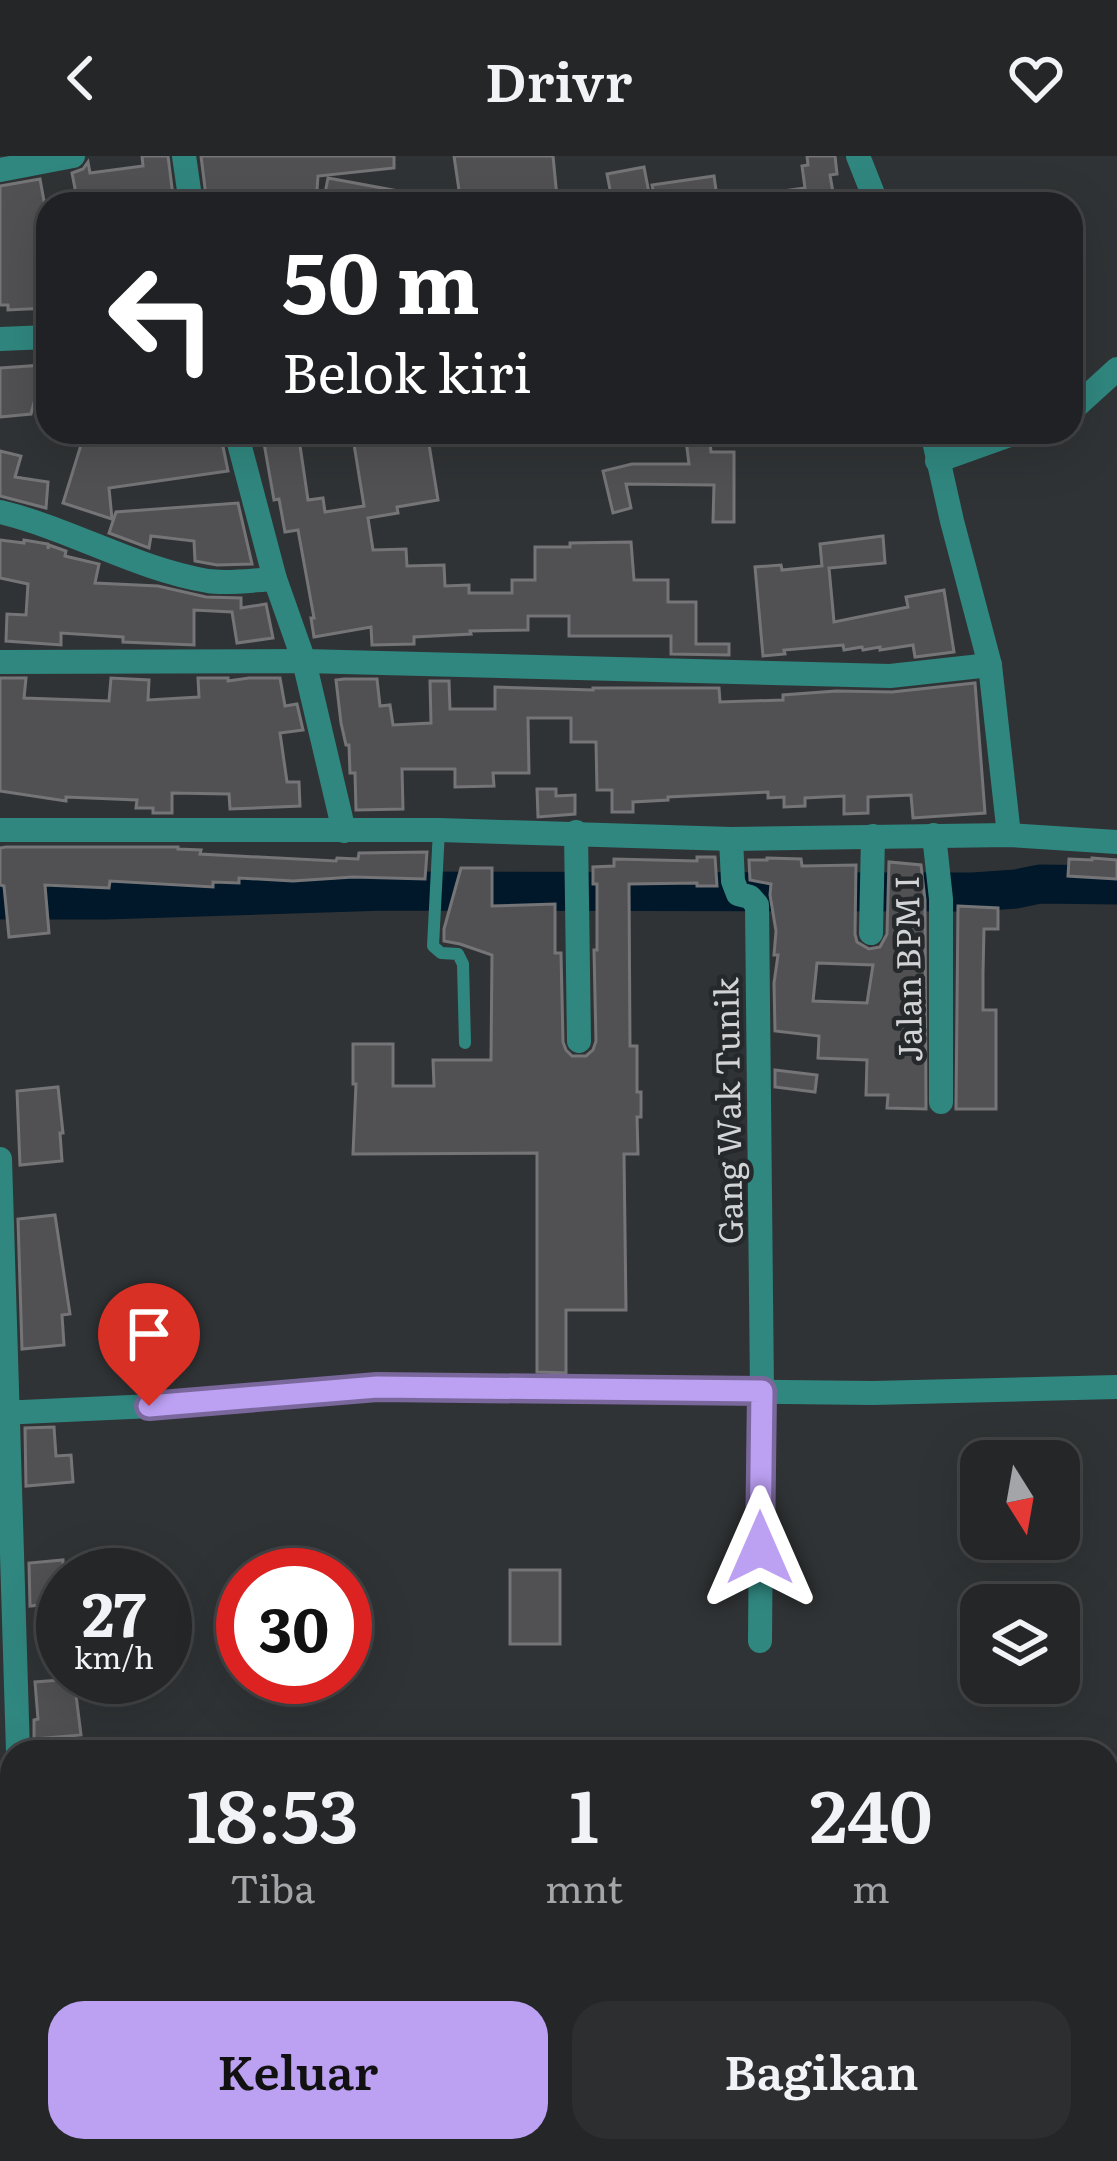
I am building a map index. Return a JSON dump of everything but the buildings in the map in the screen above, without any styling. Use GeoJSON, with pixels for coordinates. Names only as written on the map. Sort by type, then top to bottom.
{"type":"FeatureCollection","features":[{"type":"Feature","properties":{"kind":"street"},"geometry":{"type":"LineString","coordinates":[[0,170],[73,156]]}},
{"type":"Feature","properties":{"kind":"street"},"geometry":{"type":"LineString","coordinates":[[184,156],[189,192]]}},
{"type":"Feature","properties":{"kind":"street"},"geometry":{"type":"LineString","coordinates":[[858,156],[872,192]]}},
{"type":"Feature","properties":{"kind":"street"},"geometry":{"type":"LineString","coordinates":[[0,339],[36,338]]}},
{"type":"Feature","properties":{"kind":"street"},"geometry":{"type":"LineString","coordinates":[[1083,400],[1117,369]]}},
{"type":"Feature","properties":{"kind":"street"},"geometry":{"type":"LineString","coordinates":[[239,444],[275,579],[304,661],[344,831]]}},
{"type":"Feature","properties":{"kind":"street"},"geometry":{"type":"LineString","coordinates":[[934,444],[990,665],[1009,835]]}},
{"type":"Feature","properties":{"kind":"street"},"geometry":{"type":"LineString","coordinates":[[937,460],[983,444]]}},
{"type":"Feature","properties":{"kind":"street"},"geometry":{"type":"LineString","coordinates":[[0,512],[174,573],[214,582],[275,579]]}},
{"type":"Feature","properties":{"kind":"street"},"geometry":{"type":"LineString","coordinates":[[0,662],[304,661],[890,676],[990,665]]}},
{"type":"Feature","properties":{"kind":"street"},"geometry":{"type":"LineString","coordinates":[[0,830],[439,830],[731,838],[1009,835],[1117,842]]}},
{"type":"Feature","properties":{"kind":"street"},"geometry":{"type":"LineString","coordinates":[[576,832],[579,1041]]}},
{"type":"Feature","properties":{"kind":"street","name":"Jalan BPM I"},"geometry":{"type":"LineString","coordinates":[[934,835],[940,890],[940,1102]]}},
{"type":"Feature","properties":{"kind":"street"},"geometry":{"type":"LineString","coordinates":[[871,933],[873,836]]}},
{"type":"Feature","properties":{"kind":"street","name":"Gang Wak Tunik"},"geometry":{"type":"LineString","coordinates":[[731,838],[736,888],[757,905],[762,1399]]}},
{"type":"Feature","properties":{"kind":"street"},"geometry":{"type":"LineString","coordinates":[[0,1159],[18,1740]]}},
{"type":"Feature","properties":{"kind":"street"},"geometry":{"type":"LineString","coordinates":[[6,1417],[377,1387],[762,1399],[1117,1387]]}},
{"type":"Feature","properties":{"kind":"street"},"geometry":{"type":"LineString","coordinates":[[760,1641],[762,1399]]}},
{"type":"Feature","properties":{"kind":"lane"},"geometry":{"type":"LineString","coordinates":[[439,830],[433,946],[458,954],[463,964],[466,1043]]}},
{"type":"Feature","properties":{"kind":"waterway"},"geometry":{"type":"LineString","coordinates":[[0,900],[387,891],[973,892],[1040,884],[1117,885]]}},
{"type":"Feature","properties":{"kind":"route"},"geometry":{"type":"LineString","coordinates":[[149,1406],[377,1387],[762,1391],[760,1548]]}}]}
